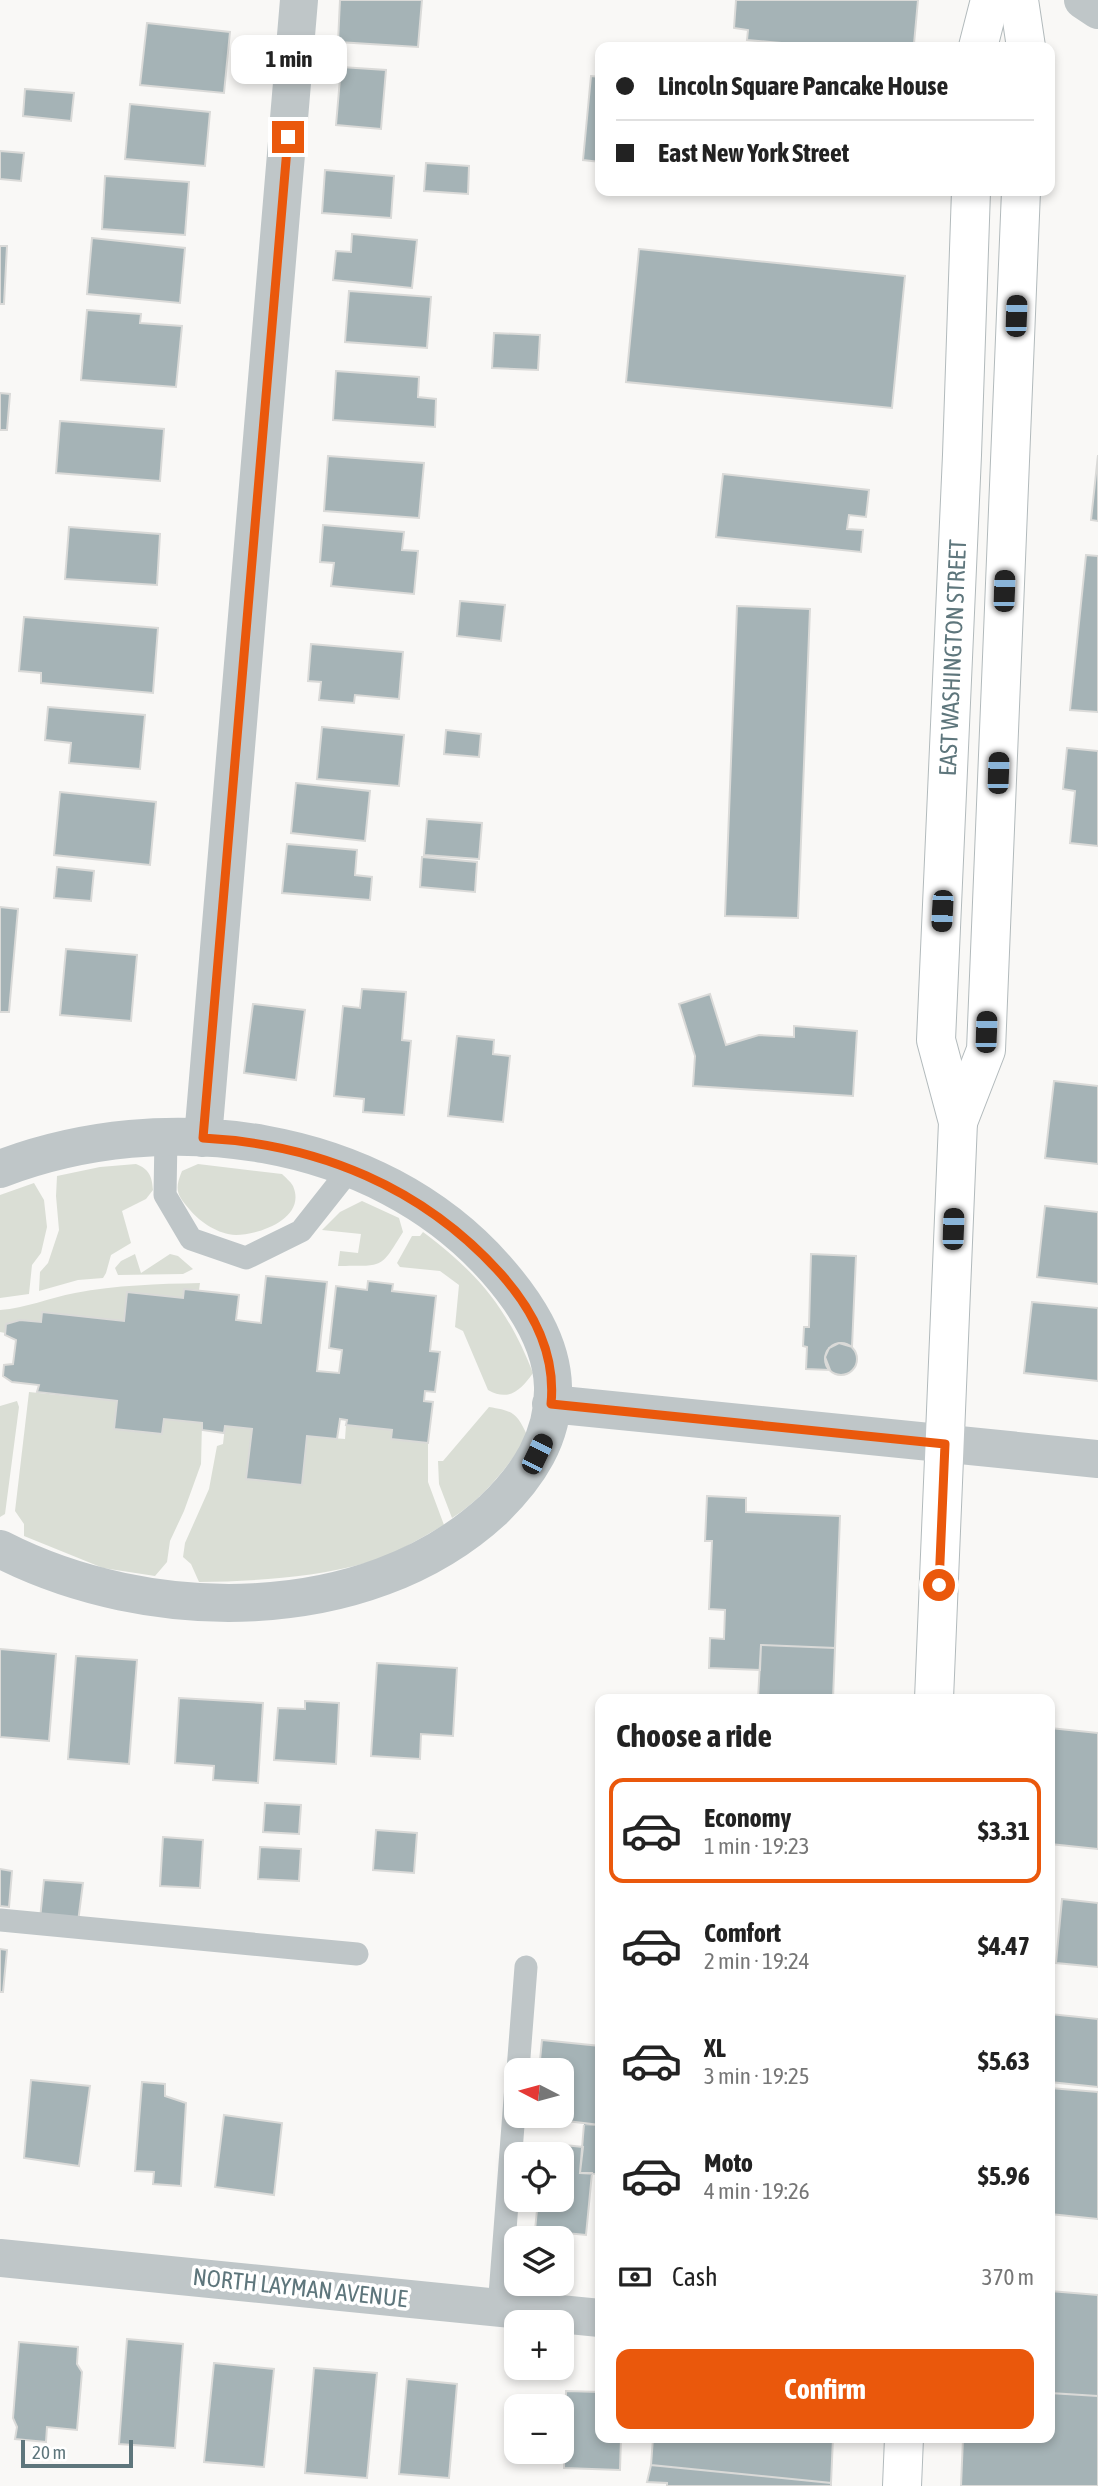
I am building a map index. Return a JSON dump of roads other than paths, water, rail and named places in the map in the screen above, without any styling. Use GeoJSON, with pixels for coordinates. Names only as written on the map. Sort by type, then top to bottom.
{"type":"FeatureCollection","features":[{"type":"Feature","properties":{"kind":"main road"},"geometry":{"type":"LineString","coordinates":[[979,42],[990,0]]}},
{"type":"Feature","properties":{"kind":"main road"},"geometry":{"type":"LineString","coordinates":[[1019,0],[1025,42]]}},
{"type":"Feature","properties":{"kind":"main road","name":"EAST WASHINGTON STREET"},"geometry":{"type":"LineString","coordinates":[[935,1694],[958,1122],[936,1040],[971,196]]}},
{"type":"Feature","properties":{"kind":"main road","name":"EAST WASHINGTON STREET"},"geometry":{"type":"LineString","coordinates":[[958,1122],[986,1050],[1021,196]]}},
{"type":"Feature","properties":{"kind":"main road"},"geometry":{"type":"LineString","coordinates":[[902,2486],[904,2443]]}},
{"type":"Feature","properties":{"kind":"street"},"geometry":{"type":"LineString","coordinates":[[203,1138],[299,0]]}},
{"type":"Feature","properties":{"kind":"street"},"geometry":{"type":"LineString","coordinates":[[1083,0],[1098,10]]}},
{"type":"Feature","properties":{"kind":"street"},"geometry":{"type":"LineString","coordinates":[[0,1169],[47,1153],[76,1147],[116,1140],[166,1137],[273,1145],[350,1169],[388,1186],[444,1219],[477,1248],[513,1287],[538,1326],[553,1386],[545,1438],[519,1484],[469,1530],[379,1578],[293,1598],[259,1602],[189,1602],[136,1595],[85,1583],[49,1571],[0,1549]]}},
{"type":"Feature","properties":{"kind":"street"},"geometry":{"type":"LineString","coordinates":[[551,1404],[1098,1459]]}},
{"type":"Feature","properties":{"kind":"street","name":"NORTH LAYMAN AVENUE"},"geometry":{"type":"LineString","coordinates":[[0,2258],[595,2318]]}},
{"type":"Feature","properties":{"kind":"lane"},"geometry":{"type":"LineString","coordinates":[[166,1137],[165,1195],[191,1239],[246,1258],[301,1231],[350,1169]]}},
{"type":"Feature","properties":{"kind":"lane"},"geometry":{"type":"LineString","coordinates":[[0,1920],[357,1954]]}},
{"type":"Feature","properties":{"kind":"lane"},"geometry":{"type":"LineString","coordinates":[[518,2058],[526,1967]]}},
{"type":"Feature","properties":{"kind":"lane"},"geometry":{"type":"LineString","coordinates":[[499,2308],[513,2128]]}}]}
